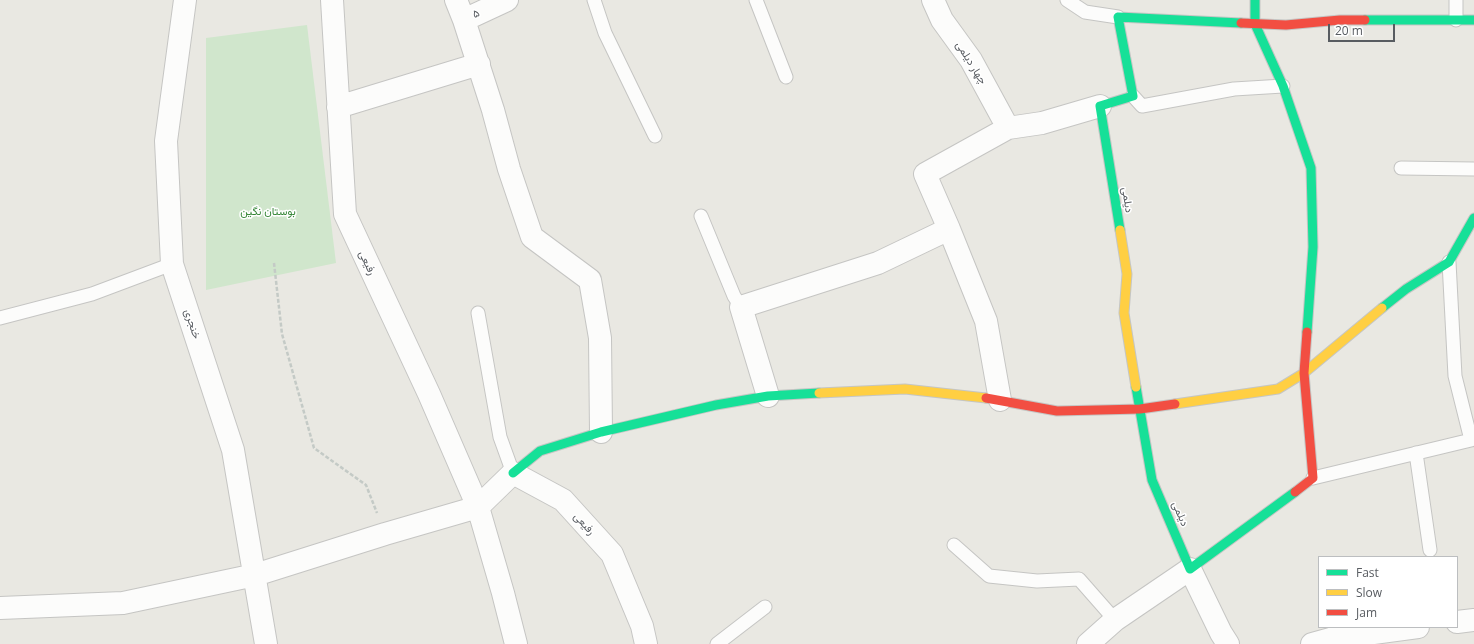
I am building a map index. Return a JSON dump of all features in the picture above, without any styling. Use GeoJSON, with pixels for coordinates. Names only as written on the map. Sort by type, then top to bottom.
{"type":"FeatureCollection","features":[{"type":"Feature","properties":{"kind":"street","name":"خنجری"},"geometry":{"type":"LineString","coordinates":[[185,0],[166,141],[172,264],[234,450],[266,644]]}},
{"type":"Feature","properties":{"kind":"street","name":"رفیعی"},"geometry":{"type":"LineString","coordinates":[[332,0],[344,214],[429,394],[478,507],[516,644]]}},
{"type":"Feature","properties":{"kind":"street","name":"۵"},"geometry":{"type":"LineString","coordinates":[[460,10],[507,0]]}},
{"type":"Feature","properties":{"kind":"street","name":"چهار دیلمی"},"geometry":{"type":"LineString","coordinates":[[933,0],[942,20],[972,60],[1008,128]]}},
{"type":"Feature","properties":{"kind":"street"},"geometry":{"type":"LineString","coordinates":[[1088,644],[1114,620],[1190,569],[1313,478],[1304,373],[1313,247],[1311,168],[1283,86],[1255,24],[1255,0]]}},
{"type":"Feature","properties":{"kind":"street"},"geometry":{"type":"LineString","coordinates":[[460,10],[493,110],[509,169],[532,237],[590,280],[600,338],[600,432]]}},
{"type":"Feature","properties":{"kind":"street"},"geometry":{"type":"LineString","coordinates":[[1000,400],[986,321],[925,174],[1008,128],[1042,123],[1133,96],[1118,17],[1286,25],[1340,20],[1474,20]]}},
{"type":"Feature","properties":{"kind":"street"},"geometry":{"type":"LineString","coordinates":[[338,107],[478,64]]}},
{"type":"Feature","properties":{"kind":"street","name":"دیلمی"},"geometry":{"type":"LineString","coordinates":[[1100,106],[1127,274],[1124,313],[1152,480],[1190,569]]}},
{"type":"Feature","properties":{"kind":"street"},"geometry":{"type":"LineString","coordinates":[[0,608],[123,603],[255,575],[385,534],[478,507],[513,473],[540,451],[600,432],[716,405],[768,396],[905,389],[1000,400],[1057,411],[1140,409],[1278,389],[1304,373],[1406,289],[1449,262],[1474,218]]}},
{"type":"Feature","properties":{"kind":"street"},"geometry":{"type":"LineString","coordinates":[[768,396],[741,307],[878,263],[949,229]]}},
{"type":"Feature","properties":{"kind":"street","name":"رفیعی"},"geometry":{"type":"LineString","coordinates":[[513,473],[563,500],[612,554],[642,626],[646,644]]}},
{"type":"Feature","properties":{"kind":"street"},"geometry":{"type":"LineString","coordinates":[[1190,569],[1220,633],[1228,644]]}},
{"type":"Feature","properties":{"kind":"street"},"geometry":{"type":"LineString","coordinates":[[1458,622],[1474,620]]}},
{"type":"Feature","properties":{"kind":"street"},"geometry":{"type":"LineString","coordinates":[[1312,644],[1330,639],[1411,628]]}},
{"type":"Feature","properties":{"kind":"lane"},"geometry":{"type":"LineString","coordinates":[[594,0],[605,33],[655,136]]}},
{"type":"Feature","properties":{"kind":"lane"},"geometry":{"type":"LineString","coordinates":[[756,0],[786,77]]}},
{"type":"Feature","properties":{"kind":"lane"},"geometry":{"type":"LineString","coordinates":[[1067,0],[1085,12],[1118,17]]}},
{"type":"Feature","properties":{"kind":"lane"},"geometry":{"type":"LineString","coordinates":[[1456,0],[1456,20]]}},
{"type":"Feature","properties":{"kind":"lane"},"geometry":{"type":"LineString","coordinates":[[1133,96],[1142,106],[1234,89],[1283,86]]}},
{"type":"Feature","properties":{"kind":"lane"},"geometry":{"type":"LineString","coordinates":[[1401,168],[1474,169]]}},
{"type":"Feature","properties":{"kind":"lane"},"geometry":{"type":"LineString","coordinates":[[701,216],[734,296],[741,307]]}},
{"type":"Feature","properties":{"kind":"lane"},"geometry":{"type":"LineString","coordinates":[[1313,478],[1471,440],[1455,376],[1449,262]]}},
{"type":"Feature","properties":{"kind":"lane"},"geometry":{"type":"LineString","coordinates":[[0,318],[92,294],[172,264]]}},
{"type":"Feature","properties":{"kind":"lane"},"geometry":{"type":"LineString","coordinates":[[478,313],[500,437],[513,473]]}},
{"type":"Feature","properties":{"kind":"lane"},"geometry":{"type":"LineString","coordinates":[[1416,453],[1430,550]]}},
{"type":"Feature","properties":{"kind":"lane"},"geometry":{"type":"LineString","coordinates":[[954,545],[989,576],[1037,581],[1079,579],[1114,620]]}},
{"type":"Feature","properties":{"kind":"lane"},"geometry":{"type":"LineString","coordinates":[[718,644],[765,607]]}},
{"type":"Feature","properties":{"kind":"path"},"geometry":{"type":"LineString","coordinates":[[274,263],[282,334],[314,448],[366,485],[385,534]]}},
{"type":"Feature","properties":{"kind":"green space","name":"بوستان نگین"},"geometry":{"type":"Polygon","coordinates":[[[307,25],[336,263],[206,290],[206,38],[307,25]]]}},
{"type":"Feature","properties":{"kind":"traffic: fast"},"geometry":{"type":"LineString","coordinates":[[1255,0],[1255,24],[1283,86],[1311,168],[1313,247],[1307,332]]}},
{"type":"Feature","properties":{"kind":"traffic: fast"},"geometry":{"type":"LineString","coordinates":[[1120,230],[1100,106],[1133,96],[1118,17],[1241,23]]}},
{"type":"Feature","properties":{"kind":"traffic: fast"},"geometry":{"type":"LineString","coordinates":[[1365,20],[1474,20]]}},
{"type":"Feature","properties":{"kind":"traffic: fast"},"geometry":{"type":"LineString","coordinates":[[1382,308],[1406,289],[1449,262],[1474,218]]}},
{"type":"Feature","properties":{"kind":"traffic: fast"},"geometry":{"type":"LineString","coordinates":[[1136,387],[1152,480],[1190,569],[1295,492]]}},
{"type":"Feature","properties":{"kind":"traffic: fast"},"geometry":{"type":"LineString","coordinates":[[513,473],[540,451],[601,432],[716,405],[768,396],[819,393]]}},
{"type":"Feature","properties":{"kind":"traffic: slow"},"geometry":{"type":"LineString","coordinates":[[1120,230],[1127,274],[1124,313],[1136,387]]}},
{"type":"Feature","properties":{"kind":"traffic: slow"},"geometry":{"type":"LineString","coordinates":[[1175,404],[1278,389],[1304,373],[1382,308]]}},
{"type":"Feature","properties":{"kind":"traffic: slow"},"geometry":{"type":"LineString","coordinates":[[819,393],[905,389],[986,398]]}},
{"type":"Feature","properties":{"kind":"traffic: jam"},"geometry":{"type":"LineString","coordinates":[[1241,23],[1286,25],[1340,20],[1365,20]]}},
{"type":"Feature","properties":{"kind":"traffic: jam"},"geometry":{"type":"LineString","coordinates":[[1295,492],[1313,478],[1304,373],[1307,332]]}},
{"type":"Feature","properties":{"kind":"traffic: jam"},"geometry":{"type":"LineString","coordinates":[[986,398],[1057,411],[1140,409],[1175,404]]}}]}
